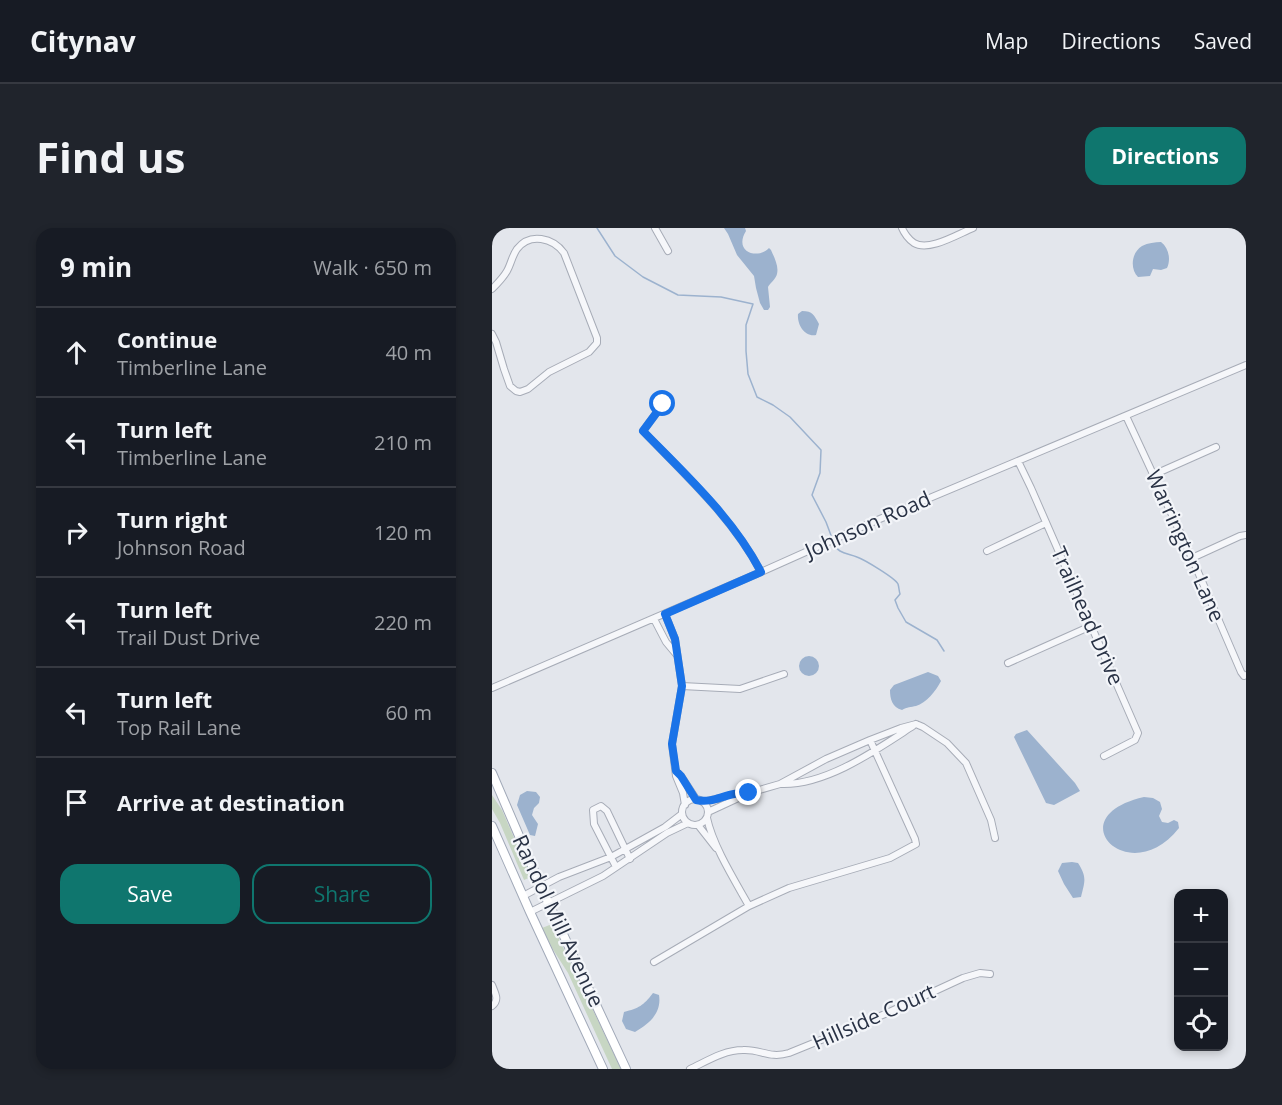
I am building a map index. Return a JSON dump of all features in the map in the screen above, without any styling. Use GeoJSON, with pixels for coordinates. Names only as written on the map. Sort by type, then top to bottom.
{"type":"FeatureCollection","features":[{"type":"Feature","properties":{"kind":"main road","name":"Randol Mill Avenue"},"geometry":{"type":"LineString","coordinates":[[492,773],[541,887],[626,1069]]}},
{"type":"Feature","properties":{"kind":"main road","name":"Randol Mill Avenue"},"geometry":{"type":"LineString","coordinates":[[492,826],[603,1069]]}},
{"type":"Feature","properties":{"kind":"street"},"geometry":{"type":"LineString","coordinates":[[655,228],[668,251]]}},
{"type":"Feature","properties":{"kind":"street"},"geometry":{"type":"LineString","coordinates":[[902,228],[914,243],[926,246],[939,243],[973,228]]}},
{"type":"Feature","properties":{"kind":"street"},"geometry":{"type":"LineString","coordinates":[[492,289],[504,275],[521,244],[537,238],[556,244],[564,253],[597,343],[590,352],[549,372],[528,389],[520,392],[510,386],[492,334]]}},
{"type":"Feature","properties":{"kind":"street","name":"Johnson Road"},"geometry":{"type":"LineString","coordinates":[[492,688],[839,537],[1246,365]]}},
{"type":"Feature","properties":{"kind":"street"},"geometry":{"type":"LineString","coordinates":[[663,404],[643,431],[715,507],[750,551],[761,572]]}},
{"type":"Feature","properties":{"kind":"street","name":"Warrington Lane"},"geometry":{"type":"LineString","coordinates":[[1126,416],[1192,558],[1241,672],[1245,676]]}},
{"type":"Feature","properties":{"kind":"street"},"geometry":{"type":"LineString","coordinates":[[1154,475],[1216,447]]}},
{"type":"Feature","properties":{"kind":"street","name":"Trailhead Drive"},"geometry":{"type":"LineString","coordinates":[[1018,461],[1138,733],[1135,740],[1104,756]]}},
{"type":"Feature","properties":{"kind":"street"},"geometry":{"type":"LineString","coordinates":[[987,551],[1046,523]]}},
{"type":"Feature","properties":{"kind":"street"},"geometry":{"type":"LineString","coordinates":[[1192,558],[1246,535]]}},
{"type":"Feature","properties":{"kind":"street"},"geometry":{"type":"LineString","coordinates":[[665,614],[675,639],[682,686],[672,744],[676,776],[685,805]]}},
{"type":"Feature","properties":{"kind":"street"},"geometry":{"type":"LineString","coordinates":[[654,619],[676,655]]}},
{"type":"Feature","properties":{"kind":"street"},"geometry":{"type":"LineString","coordinates":[[1008,663],[1091,626]]}},
{"type":"Feature","properties":{"kind":"street"},"geometry":{"type":"LineString","coordinates":[[682,686],[740,689],[784,674]]}},
{"type":"Feature","properties":{"kind":"street"},"geometry":{"type":"LineString","coordinates":[[780,784],[794,784],[834,773],[875,751],[916,724]]}},
{"type":"Feature","properties":{"kind":"street"},"geometry":{"type":"LineString","coordinates":[[698,825],[707,815],[749,793],[780,784],[826,759],[916,724],[947,743],[966,763],[991,820],[995,838]]}},
{"type":"Feature","properties":{"kind":"street"},"geometry":{"type":"LineString","coordinates":[[654,962],[749,906],[789,888],[890,858],[916,844],[870,740]]}},
{"type":"Feature","properties":{"kind":"street"},"geometry":{"type":"LineString","coordinates":[[676,771],[699,801],[706,805],[709,827],[749,906]]}},
{"type":"Feature","properties":{"kind":"street"},"geometry":{"type":"LineString","coordinates":[[523,896],[559,877],[611,857],[665,827],[682,814],[688,801],[749,793]]}},
{"type":"Feature","properties":{"kind":"street"},"geometry":{"type":"LineString","coordinates":[[616,867],[594,824],[592,810],[601,806],[607,812],[630,859]]}},
{"type":"Feature","properties":{"kind":"street"},"geometry":{"type":"LineString","coordinates":[[682,814],[688,823]]}},
{"type":"Feature","properties":{"kind":"street"},"geometry":{"type":"LineString","coordinates":[[530,912],[603,876],[667,833],[688,823],[698,825],[722,856]]}},
{"type":"Feature","properties":{"kind":"street","name":"Hillside Court"},"geometry":{"type":"LineString","coordinates":[[690,1069],[729,1051],[751,1050],[780,1056],[885,1014],[963,978],[980,973],[990,974]]}},
{"type":"Feature","properties":{"kind":"street"},"geometry":{"type":"LineString","coordinates":[[492,985],[497,997],[494,1003]]}},
{"type":"Feature","properties":{"kind":"green space"},"geometry":{"type":"Polygon","coordinates":[[[492,795],[502,810],[531,877],[524,880],[492,809],[492,795]]]}},
{"type":"Feature","properties":{"kind":"green space"},"geometry":{"type":"Polygon","coordinates":[[[552,924],[621,1069],[612,1069],[568,973],[542,928],[552,924]]]}},
{"type":"Feature","properties":{"kind":"water"},"geometry":{"type":"Polygon","coordinates":[[[724,228],[745,228],[743,244],[749,252],[764,252],[769,248],[771,250],[776,262],[777,274],[768,287],[770,307],[768,310],[764,310],[760,303],[754,276],[737,255],[724,228]]]}},
{"type":"Feature","properties":{"kind":"water"},"geometry":{"type":"Polygon","coordinates":[[[1161,242],[1168,254],[1167,268],[1153,269],[1150,276],[1138,277],[1133,266],[1138,249],[1144,245],[1161,242]]]}},
{"type":"Feature","properties":{"kind":"water"},"geometry":{"type":"Polygon","coordinates":[[[802,311],[813,314],[816,318],[819,324],[816,335],[808,334],[800,326],[798,314],[802,311]]]}},
{"type":"Feature","properties":{"kind":"water"},"geometry":{"type":"Polygon","coordinates":[[[809,656],[816,659],[819,666],[816,673],[809,676],[802,673],[799,666],[802,659],[809,656]]]}},
{"type":"Feature","properties":{"kind":"water"},"geometry":{"type":"Polygon","coordinates":[[[928,672],[938,676],[941,681],[930,696],[916,706],[902,710],[896,707],[890,693],[894,685],[928,672]]]}},
{"type":"Feature","properties":{"kind":"water"},"geometry":{"type":"Polygon","coordinates":[[[1027,730],[1080,791],[1054,805],[1046,803],[1014,737],[1027,730]]]}},
{"type":"Feature","properties":{"kind":"water"},"geometry":{"type":"Polygon","coordinates":[[[527,791],[536,792],[540,797],[532,815],[538,824],[535,836],[530,835],[517,805],[520,795],[527,791]]]}},
{"type":"Feature","properties":{"kind":"water"},"geometry":{"type":"Polygon","coordinates":[[[1144,797],[1160,802],[1162,809],[1159,816],[1162,822],[1168,823],[1174,820],[1178,822],[1179,828],[1160,846],[1140,853],[1123,851],[1110,844],[1103,832],[1105,819],[1118,807],[1144,797]]]}},
{"type":"Feature","properties":{"kind":"water"},"geometry":{"type":"Polygon","coordinates":[[[1062,863],[1078,863],[1083,872],[1084,883],[1081,897],[1073,898],[1058,871],[1062,863]]]}},
{"type":"Feature","properties":{"kind":"water"},"geometry":{"type":"Polygon","coordinates":[[[653,993],[659,995],[659,1001],[653,1017],[635,1032],[626,1029],[622,1021],[624,1012],[640,1006],[653,993]]]}},
{"type":"Feature","properties":{"kind":"waterway"},"geometry":{"type":"LineString","coordinates":[[597,228],[615,256],[643,277],[678,295],[721,297],[753,304],[746,325],[748,374],[757,397],[790,417],[821,450],[820,473],[812,495],[832,538]]}},
{"type":"Feature","properties":{"kind":"waterway"},"geometry":{"type":"LineString","coordinates":[[833,543],[840,551],[857,557],[896,581],[900,594],[895,600],[906,622],[937,640],[944,651]]}},
{"type":"Feature","properties":{"kind":"route"},"geometry":{"type":"LineString","coordinates":[[663,404],[643,431],[715,507],[750,551],[761,572],[665,614],[675,639],[682,686],[672,744],[676,771],[696,800],[703,802],[749,793]]}}]}
